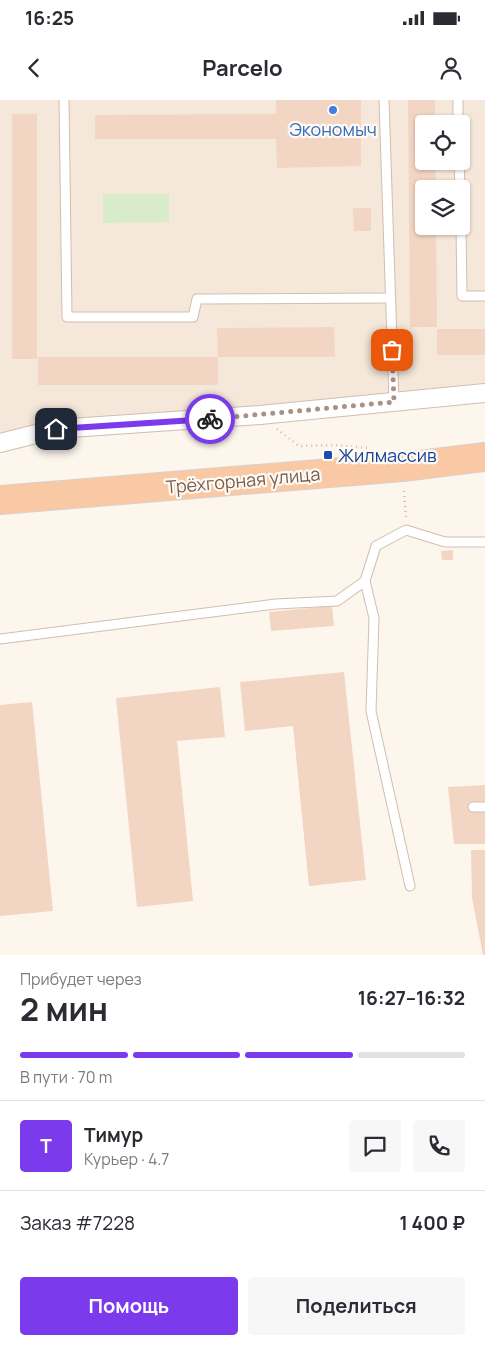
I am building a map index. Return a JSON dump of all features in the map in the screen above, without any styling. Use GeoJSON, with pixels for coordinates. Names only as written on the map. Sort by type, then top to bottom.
{"type":"FeatureCollection","features":[{"type":"Feature","properties":{"kind":"highway","name":"Трёхгорная улица"},"geometry":{"type":"LineString","coordinates":[[0,500],[403,467],[485,457]]}},
{"type":"Feature","properties":{"kind":"street"},"geometry":{"type":"LineString","coordinates":[[0,442],[56,429],[260,415],[485,393]]}},
{"type":"Feature","properties":{"kind":"lane"},"geometry":{"type":"LineString","coordinates":[[64,100],[67,317],[193,317],[197,299],[390,298]]}},
{"type":"Feature","properties":{"kind":"lane"},"geometry":{"type":"LineString","coordinates":[[384,100],[394,402]]}},
{"type":"Feature","properties":{"kind":"lane"},"geometry":{"type":"LineString","coordinates":[[458,100],[458,115]]}},
{"type":"Feature","properties":{"kind":"lane"},"geometry":{"type":"LineString","coordinates":[[461,235],[462,296],[485,296]]}},
{"type":"Feature","properties":{"kind":"lane"},"geometry":{"type":"LineString","coordinates":[[410,886],[371,711],[374,618],[366,581],[376,546],[406,530],[445,542],[485,542]]}},
{"type":"Feature","properties":{"kind":"lane"},"geometry":{"type":"LineString","coordinates":[[0,639],[276,604],[337,601],[366,581]]}},
{"type":"Feature","properties":{"kind":"lane"},"geometry":{"type":"LineString","coordinates":[[473,807],[485,806]]}},
{"type":"Feature","properties":{"kind":"path"},"geometry":{"type":"LineString","coordinates":[[260,415],[298,446],[336,444],[374,448]]}},
{"type":"Feature","properties":{"kind":"path"},"geometry":{"type":"LineString","coordinates":[[404,491],[406,530]]}},
{"type":"Feature","properties":{"kind":"shaded area"},"geometry":{"type":"Polygon","coordinates":[[[0,100],[485,100],[485,384],[72,424],[35,424],[0,435],[0,100]]]}},
{"type":"Feature","properties":{"kind":"green space"},"geometry":{"type":"Polygon","coordinates":[[[103,194],[169,194],[169,222],[103,223],[103,194]]]}},
{"type":"Feature","properties":{"kind":"building"},"geometry":{"type":"Polygon","coordinates":[[[276,100],[361,100],[361,166],[277,168],[276,139],[95,139],[95,115],[276,114],[276,100]]]}},
{"type":"Feature","properties":{"kind":"building"},"geometry":{"type":"Polygon","coordinates":[[[408,100],[435,100],[435,115],[415,115],[415,170],[435,170],[436,180],[415,180],[415,235],[436,235],[437,327],[410,327],[408,100]]]}},
{"type":"Feature","properties":{"kind":"building"},"geometry":{"type":"Polygon","coordinates":[[[12,114],[37,114],[37,359],[12,359],[12,114]]]}},
{"type":"Feature","properties":{"kind":"building"},"geometry":{"type":"Polygon","coordinates":[[[353,208],[371,208],[371,231],[354,231],[353,208]]]}},
{"type":"Feature","properties":{"kind":"building"},"geometry":{"type":"Polygon","coordinates":[[[334,327],[335,357],[218,357],[217,328],[334,327]]]}},
{"type":"Feature","properties":{"kind":"building"},"geometry":{"type":"Polygon","coordinates":[[[437,329],[485,329],[485,355],[437,355],[437,329]]]}},
{"type":"Feature","properties":{"kind":"building"},"geometry":{"type":"Polygon","coordinates":[[[38,357],[218,357],[218,385],[38,385],[38,357]]]}},
{"type":"Feature","properties":{"kind":"building"},"geometry":{"type":"Polygon","coordinates":[[[453,550],[453,560],[442,560],[441,551],[453,550]]]}},
{"type":"Feature","properties":{"kind":"building"},"geometry":{"type":"Polygon","coordinates":[[[332,606],[334,626],[271,631],[269,612],[332,606]]]}},
{"type":"Feature","properties":{"kind":"building"},"geometry":{"type":"Polygon","coordinates":[[[344,672],[366,880],[309,886],[293,726],[245,731],[240,682],[344,672]]]}},
{"type":"Feature","properties":{"kind":"building"},"geometry":{"type":"Polygon","coordinates":[[[220,687],[225,737],[177,741],[193,901],[137,907],[116,698],[220,687]]]}},
{"type":"Feature","properties":{"kind":"building"},"geometry":{"type":"Polygon","coordinates":[[[32,702],[53,911],[0,916],[0,705],[32,702]]]}},
{"type":"Feature","properties":{"kind":"building"},"geometry":{"type":"Polygon","coordinates":[[[485,785],[485,844],[454,844],[448,787],[485,785]]]}},
{"type":"Feature","properties":{"kind":"building"},"geometry":{"type":"Polygon","coordinates":[[[471,850],[485,850],[485,955],[483,955],[472,898],[471,850]]]}},
{"type":"Feature","properties":{"kind":"way so far"},"geometry":{"type":"LineString","coordinates":[[210,419],[394,402],[392,350]]}},
{"type":"Feature","properties":{"kind":"place","name":"Экономыч"},"geometry":{"type":"Point","coordinates":[333,110]}},
{"type":"Feature","properties":{"kind":"place","name":"Жилмассив"},"geometry":{"type":"Point","coordinates":[328,455]}},
{"type":"Feature","properties":{"kind":"route"},"geometry":{"type":"LineString","coordinates":[[56,429],[210,419]]}}]}
